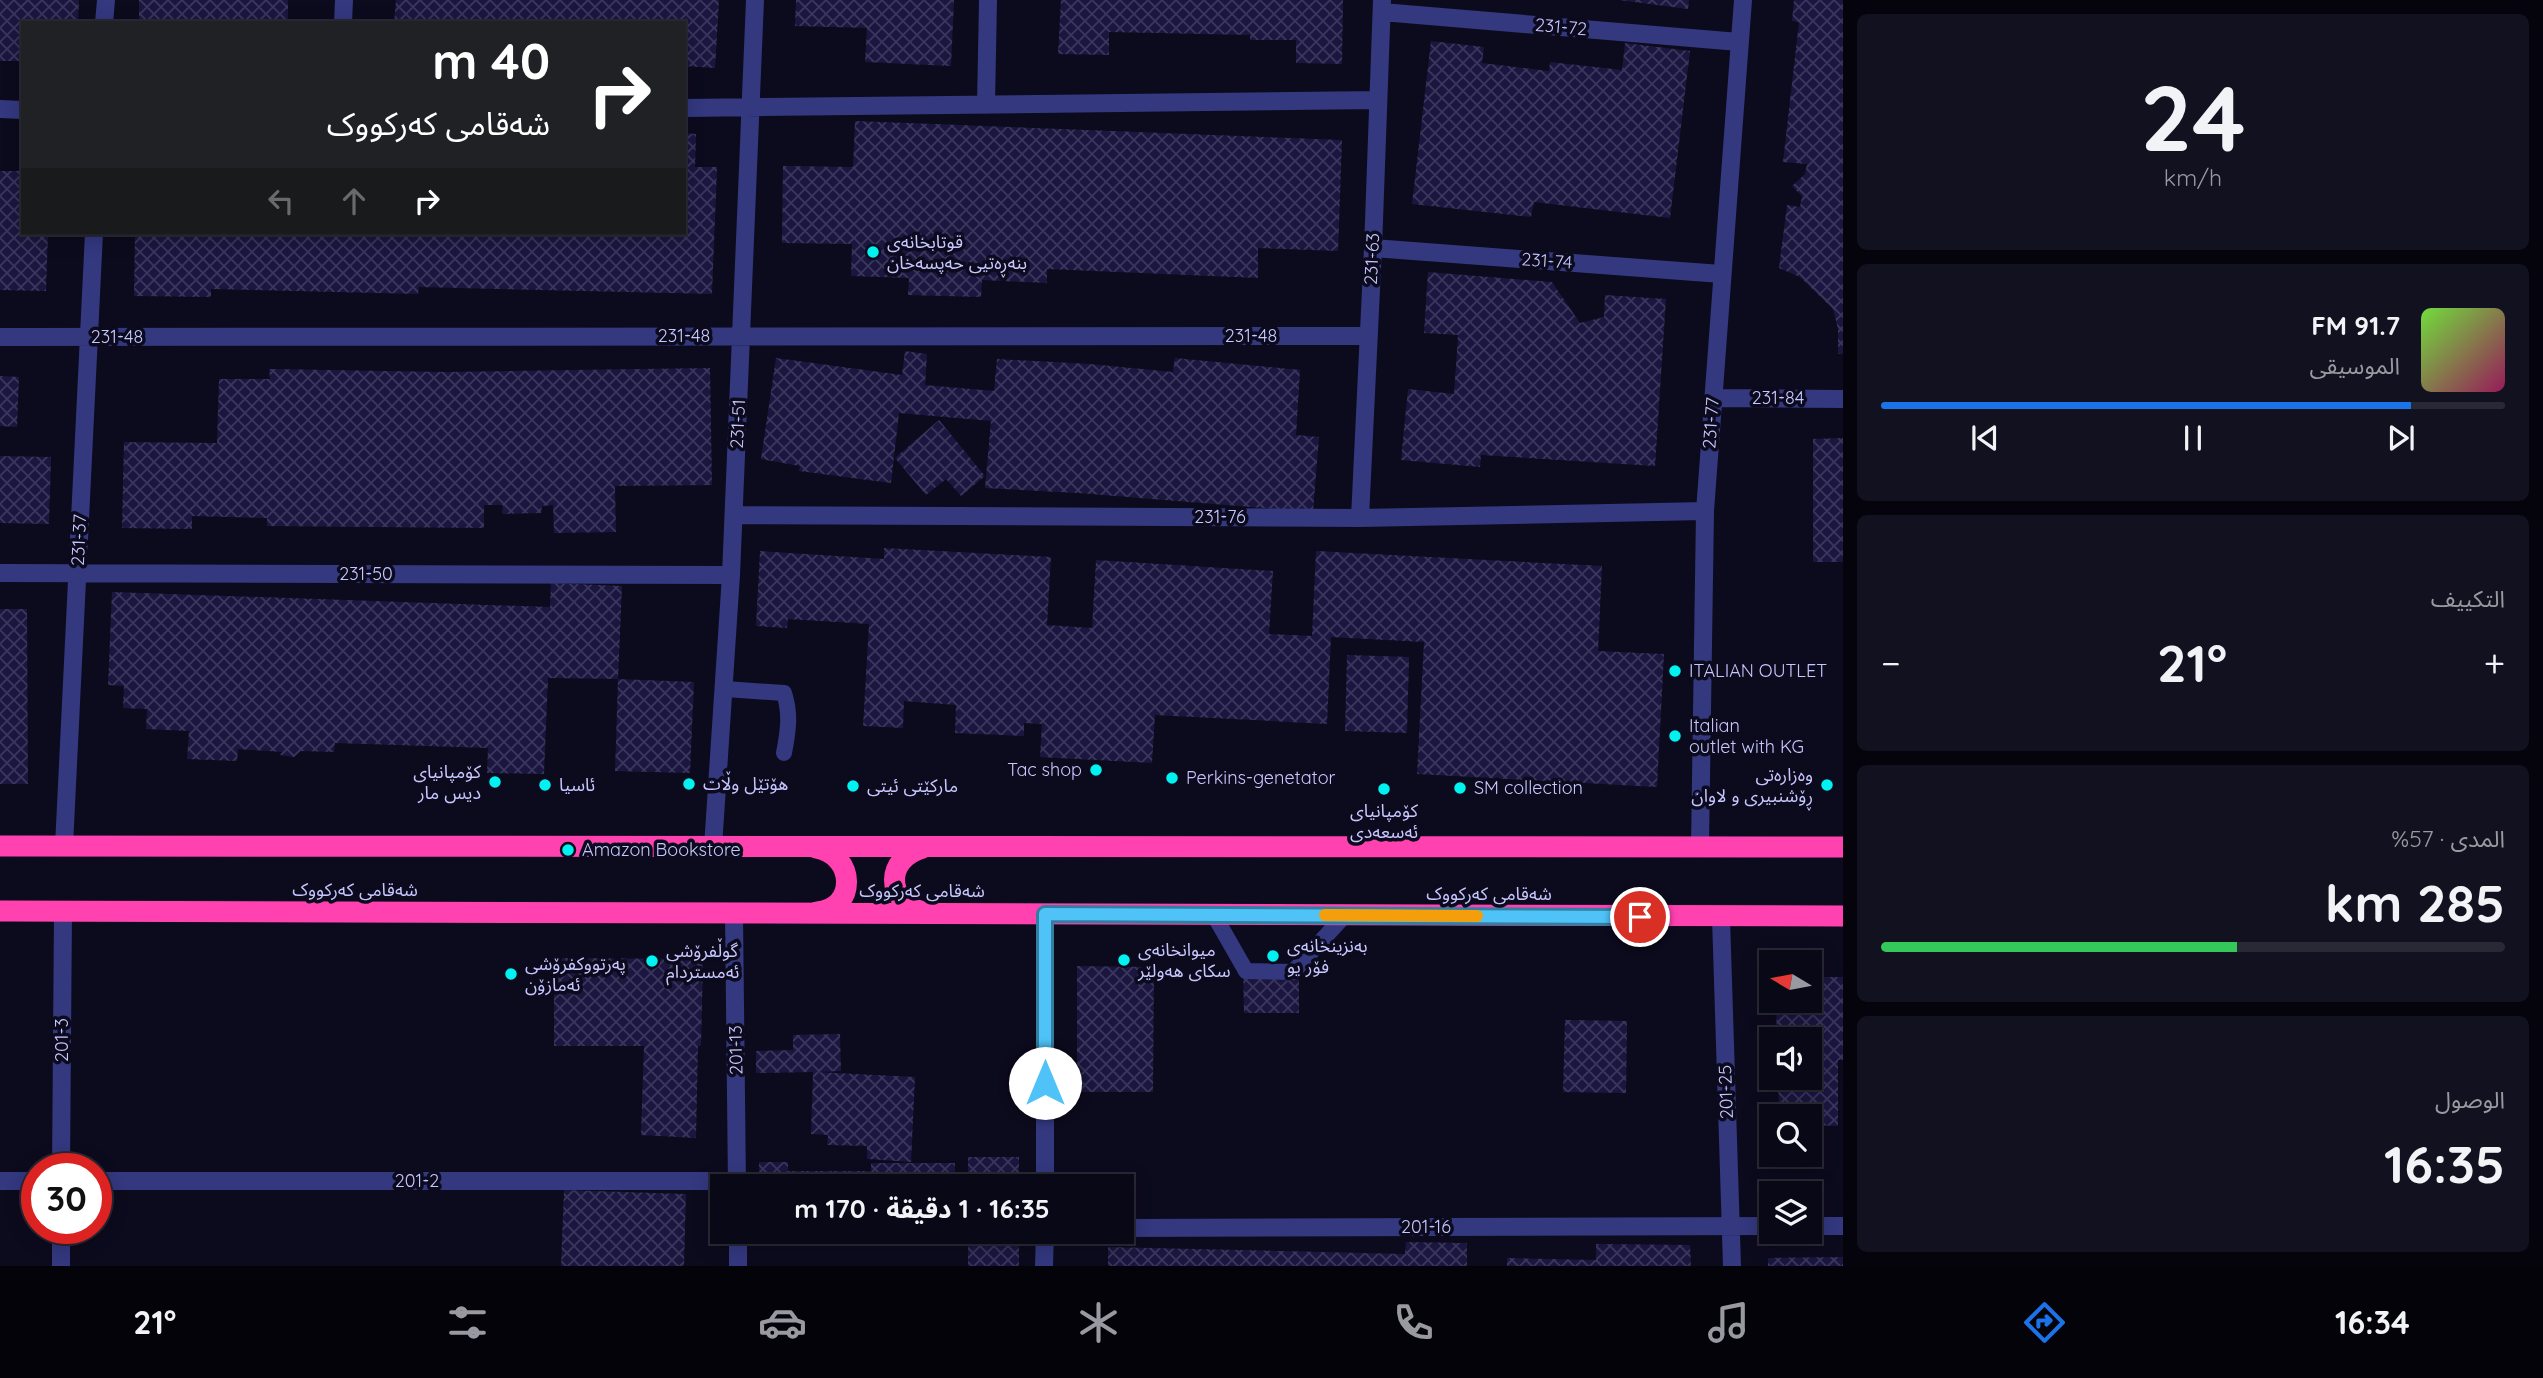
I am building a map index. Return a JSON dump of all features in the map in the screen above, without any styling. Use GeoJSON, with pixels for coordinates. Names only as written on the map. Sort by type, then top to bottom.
{"type":"FeatureCollection","features":[{"type":"Feature","properties":{"kind":"highway"},"geometry":{"type":"LineString","coordinates":[[0,846],[1843,847]]}},
{"type":"Feature","properties":{"kind":"highway"},"geometry":{"type":"LineString","coordinates":[[807,847],[832,854],[845,870],[847,880],[841,900],[833,908],[815,913]]}},
{"type":"Feature","properties":{"kind":"highway"},"geometry":{"type":"LineString","coordinates":[[929,847],[913,851],[904,857],[895,875],[898,896],[904,904],[929,914]]}},
{"type":"Feature","properties":{"kind":"highway","name":"شەقامی کەرکووک"},"geometry":{"type":"LineString","coordinates":[[0,911],[1721,918],[1843,916]]}},
{"type":"Feature","properties":{"kind":"street"},"geometry":{"type":"LineString","coordinates":[[104,21],[106,0]]}},
{"type":"Feature","properties":{"kind":"street"},"geometry":{"type":"LineString","coordinates":[[343,21],[344,0]]}},
{"type":"Feature","properties":{"kind":"street","name":"231-51"},"geometry":{"type":"LineString","coordinates":[[713,847],[732,575],[755,0]]}},
{"type":"Feature","properties":{"kind":"street"},"geometry":{"type":"LineString","coordinates":[[986,105],[988,0]]}},
{"type":"Feature","properties":{"kind":"street","name":"231-77"},"geometry":{"type":"LineString","coordinates":[[1700,846],[1705,512],[1743,0]]}},
{"type":"Feature","properties":{"kind":"street","name":"231-72"},"geometry":{"type":"LineString","coordinates":[[1382,6],[1739,42]]}},
{"type":"Feature","properties":{"kind":"street","name":"231-63"},"geometry":{"type":"LineString","coordinates":[[1360,518],[1382,6]]}},
{"type":"Feature","properties":{"kind":"street"},"geometry":{"type":"LineString","coordinates":[[686,108],[1378,100]]}},
{"type":"Feature","properties":{"kind":"street"},"geometry":{"type":"LineString","coordinates":[[0,109],[21,110]]}},
{"type":"Feature","properties":{"kind":"street","name":"231-37"},"geometry":{"type":"LineString","coordinates":[[64,846],[94,235]]}},
{"type":"Feature","properties":{"kind":"street","name":"231-74"},"geometry":{"type":"LineString","coordinates":[[1373,248],[1721,274]]}},
{"type":"Feature","properties":{"kind":"street","name":"231-48"},"geometry":{"type":"LineString","coordinates":[[0,337],[1368,336]]}},
{"type":"Feature","properties":{"kind":"street","name":"231-84"},"geometry":{"type":"LineString","coordinates":[[1713,398],[1843,399]]}},
{"type":"Feature","properties":{"kind":"street","name":"231-76"},"geometry":{"type":"LineString","coordinates":[[734,515],[1360,518],[1705,512]]}},
{"type":"Feature","properties":{"kind":"street","name":"231-50"},"geometry":{"type":"LineString","coordinates":[[0,573],[732,575]]}},
{"type":"Feature","properties":{"kind":"street","name":"201-3"},"geometry":{"type":"LineString","coordinates":[[61,1153],[63,911]]}},
{"type":"Feature","properties":{"kind":"street","name":"201-13"},"geometry":{"type":"LineString","coordinates":[[734,914],[737,1174]]}},
{"type":"Feature","properties":{"kind":"street"},"geometry":{"type":"LineString","coordinates":[[1045,914],[1045,1174]]}},
{"type":"Feature","properties":{"kind":"street","name":"201-25"},"geometry":{"type":"LineString","coordinates":[[1721,918],[1732,1266]]}},
{"type":"Feature","properties":{"kind":"street"},"geometry":{"type":"LineString","coordinates":[[0,1181],[21,1181]]}},
{"type":"Feature","properties":{"kind":"street","name":"201-2"},"geometry":{"type":"LineString","coordinates":[[112,1181],[710,1184]]}},
{"type":"Feature","properties":{"kind":"street","name":"201-16"},"geometry":{"type":"LineString","coordinates":[[1134,1228],[1759,1226]]}},
{"type":"Feature","properties":{"kind":"street"},"geometry":{"type":"LineString","coordinates":[[1822,1226],[1843,1226]]}},
{"type":"Feature","properties":{"kind":"street"},"geometry":{"type":"LineString","coordinates":[[61,1244],[61,1266]]}},
{"type":"Feature","properties":{"kind":"street"},"geometry":{"type":"LineString","coordinates":[[737,1244],[738,1266]]}},
{"type":"Feature","properties":{"kind":"street"},"geometry":{"type":"LineString","coordinates":[[1044,1266],[1045,1244]]}},
{"type":"Feature","properties":{"kind":"lane"},"geometry":{"type":"LineString","coordinates":[[724,689],[784,693],[789,726],[784,752]]}},
{"type":"Feature","properties":{"kind":"lane"},"geometry":{"type":"LineString","coordinates":[[1214,915],[1246,971],[1258,972],[1293,972],[1345,915]]}},
{"type":"Feature","properties":{"kind":"building"},"geometry":{"type":"Polygon","coordinates":[[[0,0],[79,0],[78,21],[21,21],[21,61],[0,61],[0,0]]]}},
{"type":"Feature","properties":{"kind":"building"},"geometry":{"type":"Polygon","coordinates":[[[139,0],[288,0],[288,21],[139,21],[139,0]]]}},
{"type":"Feature","properties":{"kind":"building"},"geometry":{"type":"Polygon","coordinates":[[[396,0],[719,0],[715,68],[686,66],[686,21],[394,21],[396,0]]]}},
{"type":"Feature","properties":{"kind":"building"},"geometry":{"type":"Polygon","coordinates":[[[796,0],[954,0],[951,66],[865,62],[867,28],[795,26],[796,0]]]}},
{"type":"Feature","properties":{"kind":"building"},"geometry":{"type":"Polygon","coordinates":[[[1061,0],[1343,0],[1342,64],[1296,63],[1296,40],[1250,40],[1250,35],[1109,32],[1109,55],[1058,54],[1061,0]]]}},
{"type":"Feature","properties":{"kind":"building"},"geometry":{"type":"Polygon","coordinates":[[[1619,0],[1689,0],[1688,9],[1619,0]]]}},
{"type":"Feature","properties":{"kind":"building"},"geometry":{"type":"Polygon","coordinates":[[[1794,0],[1843,0],[1843,354],[1838,354],[1838,329],[1833,309],[1800,277],[1779,268],[1787,205],[1800,207],[1802,196],[1792,186],[1805,174],[1807,164],[1783,162],[1799,22],[1792,21],[1794,0]]]}},
{"type":"Feature","properties":{"kind":"building"},"geometry":{"type":"Polygon","coordinates":[[[1431,41],[1484,47],[1482,63],[1549,71],[1550,62],[1622,70],[1625,43],[1690,51],[1670,218],[1534,202],[1531,217],[1412,204],[1431,41]]]}},
{"type":"Feature","properties":{"kind":"building"},"geometry":{"type":"Polygon","coordinates":[[[855,121],[1342,140],[1338,251],[1258,248],[1258,278],[1047,269],[1047,283],[982,280],[981,297],[908,295],[909,278],[851,276],[852,244],[782,243],[783,166],[853,167],[855,121]]]}},
{"type":"Feature","properties":{"kind":"building"},"geometry":{"type":"Polygon","coordinates":[[[686,133],[696,134],[695,167],[717,167],[712,294],[419,287],[418,294],[211,289],[211,297],[134,296],[135,235],[686,235],[686,133]]]}},
{"type":"Feature","properties":{"kind":"building"},"geometry":{"type":"Polygon","coordinates":[[[0,171],[21,171],[21,235],[48,235],[46,291],[0,290],[0,171]]]}},
{"type":"Feature","properties":{"kind":"building"},"geometry":{"type":"Polygon","coordinates":[[[1428,272],[1552,282],[1580,323],[1604,317],[1605,295],[1666,299],[1655,466],[1481,455],[1480,467],[1401,460],[1408,389],[1454,394],[1458,335],[1424,333],[1428,272]]]}},
{"type":"Feature","properties":{"kind":"building"},"geometry":{"type":"Polygon","coordinates":[[[905,351],[927,354],[925,385],[994,391],[997,359],[1173,372],[1175,358],[1300,370],[1296,435],[1319,437],[1313,512],[985,488],[991,421],[899,413],[891,483],[799,471],[800,466],[761,459],[776,358],[902,375],[905,351]]]}},
{"type":"Feature","properties":{"kind":"building"},"geometry":{"type":"Polygon","coordinates":[[[710,368],[712,485],[615,486],[616,532],[554,533],[553,505],[542,506],[541,513],[502,514],[503,505],[484,505],[484,528],[267,526],[267,518],[192,516],[192,529],[122,528],[124,442],[217,443],[219,379],[270,379],[269,369],[447,372],[710,368]]]}},
{"type":"Feature","properties":{"kind":"building"},"geometry":{"type":"Polygon","coordinates":[[[0,376],[19,377],[17,427],[0,426],[0,376]]]}},
{"type":"Feature","properties":{"kind":"building"},"geometry":{"type":"Polygon","coordinates":[[[939,420],[985,476],[961,496],[946,479],[926,495],[895,458],[939,420]]]}},
{"type":"Feature","properties":{"kind":"building"},"geometry":{"type":"Polygon","coordinates":[[[1843,438],[1843,562],[1813,562],[1813,439],[1843,438]]]}},
{"type":"Feature","properties":{"kind":"building"},"geometry":{"type":"Polygon","coordinates":[[[0,456],[51,457],[49,524],[0,523],[0,456]]]}},
{"type":"Feature","properties":{"kind":"building"},"geometry":{"type":"Polygon","coordinates":[[[884,548],[1051,557],[1047,625],[1092,628],[1096,560],[1273,571],[1269,634],[1312,636],[1316,551],[1602,566],[1598,651],[1664,654],[1657,787],[1417,774],[1424,642],[1331,637],[1327,724],[1155,715],[1152,763],[1040,757],[1042,724],[1024,723],[1024,736],[955,733],[956,705],[904,701],[903,728],[863,726],[869,624],[788,619],[787,628],[756,626],[760,551],[884,559],[884,548]]]}},
{"type":"Feature","properties":{"kind":"building"},"geometry":{"type":"Polygon","coordinates":[[[551,583],[622,586],[618,679],[548,678],[544,774],[487,773],[488,748],[335,743],[334,752],[301,751],[294,757],[280,755],[282,752],[238,749],[237,761],[187,759],[189,731],[146,729],[147,709],[123,708],[124,686],[108,685],[112,592],[550,607],[551,583]]]}},
{"type":"Feature","properties":{"kind":"building"},"geometry":{"type":"Polygon","coordinates":[[[0,609],[27,609],[28,784],[0,784],[0,609]]]}},
{"type":"Feature","properties":{"kind":"building"},"geometry":{"type":"Polygon","coordinates":[[[1347,655],[1409,657],[1407,733],[1345,731],[1347,655]]]}},
{"type":"Feature","properties":{"kind":"building"},"geometry":{"type":"Polygon","coordinates":[[[618,679],[694,682],[690,773],[615,771],[618,679]]]}},
{"type":"Feature","properties":{"kind":"building"},"geometry":{"type":"Polygon","coordinates":[[[554,958],[703,959],[696,1138],[641,1135],[644,1046],[554,1046],[554,958]]]}},
{"type":"Feature","properties":{"kind":"building"},"geometry":{"type":"Polygon","coordinates":[[[1077,966],[1154,967],[1153,1092],[1077,1092],[1077,966]]]}},
{"type":"Feature","properties":{"kind":"building"},"geometry":{"type":"Polygon","coordinates":[[[1299,966],[1299,1013],[1244,1013],[1243,967],[1299,966]]]}},
{"type":"Feature","properties":{"kind":"building"},"geometry":{"type":"Polygon","coordinates":[[[1822,977],[1843,977],[1843,1060],[1838,1060],[1838,1126],[1822,1125],[1822,1104],[1779,1104],[1778,1090],[1822,1090],[1822,1027],[1777,1027],[1776,1013],[1822,1013],[1822,977]]]}},
{"type":"Feature","properties":{"kind":"building"},"geometry":{"type":"Polygon","coordinates":[[[1565,1020],[1627,1021],[1626,1093],[1563,1092],[1565,1020]]]}},
{"type":"Feature","properties":{"kind":"building"},"geometry":{"type":"Polygon","coordinates":[[[840,1034],[841,1071],[816,1072],[915,1077],[911,1162],[867,1159],[867,1146],[827,1145],[828,1135],[811,1134],[813,1072],[756,1073],[756,1051],[793,1050],[793,1035],[840,1034]]]}},
{"type":"Feature","properties":{"kind":"building"},"geometry":{"type":"Polygon","coordinates":[[[968,1157],[1019,1157],[1019,1174],[968,1174],[968,1157]]]}},
{"type":"Feature","properties":{"kind":"building"},"geometry":{"type":"Polygon","coordinates":[[[759,1162],[788,1162],[788,1171],[871,1171],[871,1163],[955,1163],[955,1174],[759,1174],[759,1162]]]}},
{"type":"Feature","properties":{"kind":"building"},"geometry":{"type":"Polygon","coordinates":[[[564,1190],[686,1194],[684,1266],[561,1266],[564,1190]]]}},
{"type":"Feature","properties":{"kind":"building"},"geometry":{"type":"Polygon","coordinates":[[[1406,1242],[1467,1243],[1467,1266],[1108,1266],[1108,1247],[1405,1254],[1406,1242]]]}},
{"type":"Feature","properties":{"kind":"building"},"geometry":{"type":"Polygon","coordinates":[[[968,1244],[1019,1244],[1019,1266],[968,1266],[968,1244]]]}},
{"type":"Feature","properties":{"kind":"building"},"geometry":{"type":"Polygon","coordinates":[[[1596,1244],[1690,1245],[1691,1266],[1507,1266],[1507,1258],[1596,1260],[1596,1244]]]}},
{"type":"Feature","properties":{"kind":"building"},"geometry":{"type":"Polygon","coordinates":[[[1843,1257],[1843,1266],[1768,1266],[1768,1258],[1843,1257]]]}},
{"type":"Feature","properties":{"kind":"slow traffic"},"geometry":{"type":"LineString","coordinates":[[1325,915],[1477,916]]}},
{"type":"Feature","properties":{"kind":"place","name":"قوتابخانەی بنەڕەتیی حەپسەخان"},"geometry":{"type":"Point","coordinates":[873,252]}},
{"type":"Feature","properties":{"kind":"place","name":"ITALIAN OUTLET"},"geometry":{"type":"Point","coordinates":[1675,671]}},
{"type":"Feature","properties":{"kind":"place","name":"Italian outlet with KG"},"geometry":{"type":"Point","coordinates":[1675,736]}},
{"type":"Feature","properties":{"kind":"place","name":"Tac shop"},"geometry":{"type":"Point","coordinates":[1096,770]}},
{"type":"Feature","properties":{"kind":"place","name":"Perkins-genetator"},"geometry":{"type":"Point","coordinates":[1172,778]}},
{"type":"Feature","properties":{"kind":"place","name":"کۆمپانیای دیس مار"},"geometry":{"type":"Point","coordinates":[495,782]}},
{"type":"Feature","properties":{"kind":"place","name":"هۆتێل وڵات"},"geometry":{"type":"Point","coordinates":[689,784]}},
{"type":"Feature","properties":{"kind":"place","name":"ئاسیا"},"geometry":{"type":"Point","coordinates":[545,785]}},
{"type":"Feature","properties":{"kind":"place","name":"وەزارەتی ڕۆشنبیری و لاوان"},"geometry":{"type":"Point","coordinates":[1827,785]}},
{"type":"Feature","properties":{"kind":"place","name":"مارکێتی ئیتی"},"geometry":{"type":"Point","coordinates":[853,786]}},
{"type":"Feature","properties":{"kind":"place","name":"SM collection"},"geometry":{"type":"Point","coordinates":[1460,788]}},
{"type":"Feature","properties":{"kind":"place","name":"کۆمپانیای ئەسعەدی"},"geometry":{"type":"Point","coordinates":[1384,789]}},
{"type":"Feature","properties":{"kind":"place","name":"Amazon Bookstore"},"geometry":{"type":"Point","coordinates":[568,850]}},
{"type":"Feature","properties":{"kind":"place","name":"بەنزینخانەی فۆر یو"},"geometry":{"type":"Point","coordinates":[1273,956]}},
{"type":"Feature","properties":{"kind":"place","name":"میوانخانەی سکای هەولێر"},"geometry":{"type":"Point","coordinates":[1124,960]}},
{"type":"Feature","properties":{"kind":"place","name":"گوڵفرۆشی ئەمستردام"},"geometry":{"type":"Point","coordinates":[652,961]}},
{"type":"Feature","properties":{"kind":"place","name":"پەرتووکفرۆشی ئەمازۆن"},"geometry":{"type":"Point","coordinates":[511,974]}},
{"type":"Feature","properties":{"kind":"route"},"geometry":{"type":"LineString","coordinates":[[1045,1083],[1045,914],[1640,917]]}}]}
